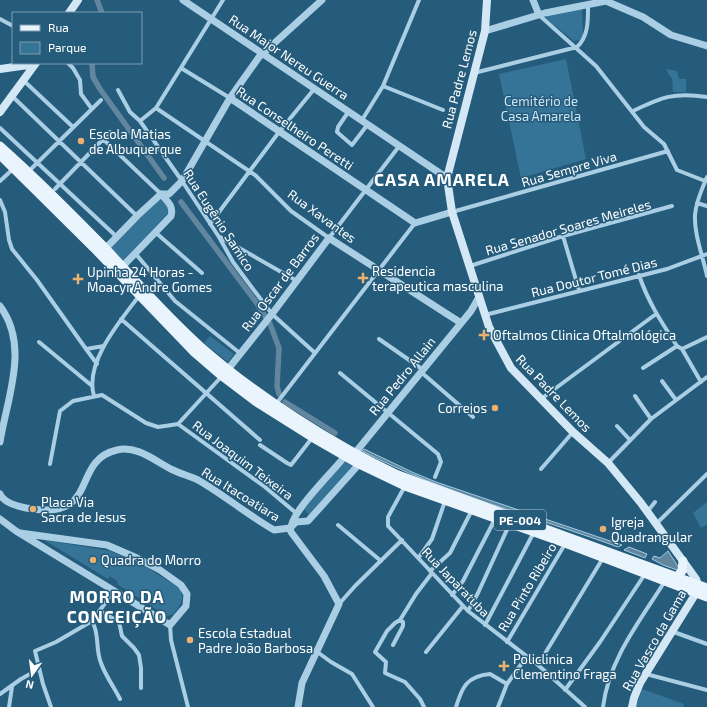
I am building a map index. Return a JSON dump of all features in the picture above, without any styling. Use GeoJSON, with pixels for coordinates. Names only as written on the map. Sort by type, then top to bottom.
{"type":"FeatureCollection","features":[{"type":"Feature","properties":{"kind":"main road","name":"Rua Padre Lemos"},"geometry":{"type":"LineString","coordinates":[[487,0],[485,31],[447,178],[452,212],[485,315],[502,353],[512,368],[573,432],[608,463],[637,492],[647,512],[702,587]]}},
{"type":"Feature","properties":{"kind":"main road"},"geometry":{"type":"LineString","coordinates":[[70,12],[76,1]]}},
{"type":"Feature","properties":{"kind":"main road"},"geometry":{"type":"LineString","coordinates":[[0,69],[35,64]]}},
{"type":"Feature","properties":{"kind":"main road"},"geometry":{"type":"LineString","coordinates":[[0,112],[35,64]]}},
{"type":"Feature","properties":{"kind":"main road","name":"PE-004"},"geometry":{"type":"LineString","coordinates":[[0,146],[122,266],[225,373],[356,453],[362,461],[405,486],[445,501],[510,523],[665,581],[702,587]]}},
{"type":"Feature","properties":{"kind":"main road","name":"PE-004"},"geometry":{"type":"LineString","coordinates":[[0,155],[193,351],[312,437],[345,456],[383,468],[424,486],[702,587],[707,597]]}},
{"type":"Feature","properties":{"kind":"main road"},"geometry":{"type":"LineString","coordinates":[[677,577],[682,571],[684,561]]}},
{"type":"Feature","properties":{"kind":"main road","name":"Rua Vasco da Gama"},"geometry":{"type":"LineString","coordinates":[[632,707],[636,692],[671,631],[702,587]]}},
{"type":"Feature","properties":{"kind":"street","name":"Rua Major Nereu Guerra"},"geometry":{"type":"LineString","coordinates":[[183,0],[400,144],[447,178]]}},
{"type":"Feature","properties":{"kind":"street"},"geometry":{"type":"LineString","coordinates":[[140,121],[156,108],[223,0]]}},
{"type":"Feature","properties":{"kind":"street"},"geometry":{"type":"LineString","coordinates":[[105,249],[161,194],[169,194],[180,184],[204,140],[230,98],[262,53],[322,0]]}},
{"type":"Feature","properties":{"kind":"street"},"geometry":{"type":"LineString","coordinates":[[349,111],[336,132],[352,145],[383,86],[419,0]]}},
{"type":"Feature","properties":{"kind":"street"},"geometry":{"type":"LineString","coordinates":[[533,0],[539,15],[577,47],[596,66],[633,111],[644,127],[664,144],[677,170],[706,179],[697,203],[695,216],[696,228],[707,276]]}},
{"type":"Feature","properties":{"kind":"street"},"geometry":{"type":"LineString","coordinates":[[485,31],[539,15],[588,4],[609,2],[647,20],[671,35],[707,46]]}},
{"type":"Feature","properties":{"kind":"street"},"geometry":{"type":"LineString","coordinates":[[474,73],[577,47],[582,42],[587,30],[588,4]]}},
{"type":"Feature","properties":{"kind":"street"},"geometry":{"type":"LineString","coordinates":[[0,19],[12,25]]}},
{"type":"Feature","properties":{"kind":"street"},"geometry":{"type":"LineString","coordinates":[[69,64],[80,80],[80,94],[92,109]]}},
{"type":"Feature","properties":{"kind":"street","name":"Rua Conselheiro Peretti"},"geometry":{"type":"LineString","coordinates":[[181,68],[230,98],[415,223]]}},
{"type":"Feature","properties":{"kind":"street"},"geometry":{"type":"LineString","coordinates":[[23,80],[73,127]]}},
{"type":"Feature","properties":{"kind":"street"},"geometry":{"type":"LineString","coordinates":[[383,86],[443,110]]}},
{"type":"Feature","properties":{"kind":"street"},"geometry":{"type":"LineString","coordinates":[[210,224],[279,132],[316,88]]}},
{"type":"Feature","properties":{"kind":"street","name":"Rua Eugênio Samico"},"geometry":{"type":"LineString","coordinates":[[118,90],[130,112],[140,121],[180,184],[210,224],[233,262],[271,315],[315,353]]}},
{"type":"Feature","properties":{"kind":"street"},"geometry":{"type":"LineString","coordinates":[[633,111],[652,101],[673,95],[686,94],[707,97]]}},
{"type":"Feature","properties":{"kind":"street"},"geometry":{"type":"LineString","coordinates":[[11,95],[82,161],[137,216]]}},
{"type":"Feature","properties":{"kind":"street"},"geometry":{"type":"LineString","coordinates":[[32,168],[101,100]]}},
{"type":"Feature","properties":{"kind":"street","name":"Rua Xavantes"},"geometry":{"type":"LineString","coordinates":[[156,108],[259,178],[291,212],[461,323]]}},
{"type":"Feature","properties":{"kind":"street"},"geometry":{"type":"LineString","coordinates":[[0,128],[117,237]]}},
{"type":"Feature","properties":{"kind":"street"},"geometry":{"type":"LineString","coordinates":[[55,190],[110,132]]}},
{"type":"Feature","properties":{"kind":"street"},"geometry":{"type":"LineString","coordinates":[[103,139],[171,205],[172,214],[122,266]]}},
{"type":"Feature","properties":{"kind":"street","name":"Rua Oscar de Barros"},"geometry":{"type":"LineString","coordinates":[[225,373],[297,281],[400,144]]}},
{"type":"Feature","properties":{"kind":"street","name":"Rua Sempre Viva"},"geometry":{"type":"LineString","coordinates":[[452,212],[668,151]]}},
{"type":"Feature","properties":{"kind":"street"},"geometry":{"type":"LineString","coordinates":[[0,181],[14,168]]}},
{"type":"Feature","properties":{"kind":"street"},"geometry":{"type":"LineString","coordinates":[[0,200],[7,218],[9,240],[12,249],[38,280],[97,364]]}},
{"type":"Feature","properties":{"kind":"street"},"geometry":{"type":"LineString","coordinates":[[697,203],[707,206]]}},
{"type":"Feature","properties":{"kind":"street","name":"Rua Senador Soares Meireles"},"geometry":{"type":"LineString","coordinates":[[469,266],[564,236],[672,206]]}},
{"type":"Feature","properties":{"kind":"street"},"geometry":{"type":"LineString","coordinates":[[276,404],[415,223],[452,212]]}},
{"type":"Feature","properties":{"kind":"street"},"geometry":{"type":"LineString","coordinates":[[155,231],[202,273]]}},
{"type":"Feature","properties":{"kind":"street"},"geometry":{"type":"LineString","coordinates":[[564,236],[579,290]]}},
{"type":"Feature","properties":{"kind":"street"},"geometry":{"type":"LineString","coordinates":[[219,237],[297,281]]}},
{"type":"Feature","properties":{"kind":"street"},"geometry":{"type":"LineString","coordinates":[[135,253],[178,304],[241,354]]}},
{"type":"Feature","properties":{"kind":"street","name":"Rua Doutor Tomé Dias"},"geometry":{"type":"LineString","coordinates":[[485,315],[579,290],[667,269],[707,254]]}},
{"type":"Feature","properties":{"kind":"street"},"geometry":{"type":"LineString","coordinates":[[639,275],[647,299],[677,346],[682,349],[701,382]]}},
{"type":"Feature","properties":{"kind":"street"},"geometry":{"type":"LineString","coordinates":[[94,396],[91,386],[104,346],[121,319],[139,296]]}},
{"type":"Feature","properties":{"kind":"street","name":"Rua Pedro Allain"},"geometry":{"type":"LineString","coordinates":[[356,453],[461,323],[479,296]]}},
{"type":"Feature","properties":{"kind":"street"},"geometry":{"type":"LineString","coordinates":[[0,306],[10,322],[15,344],[11,388],[0,442]]}},
{"type":"Feature","properties":{"kind":"street"},"geometry":{"type":"LineString","coordinates":[[468,314],[474,312],[485,315]]}},
{"type":"Feature","properties":{"kind":"street"},"geometry":{"type":"LineString","coordinates":[[541,399],[656,314]]}},
{"type":"Feature","properties":{"kind":"street"},"geometry":{"type":"LineString","coordinates":[[121,319],[260,443],[287,464],[291,465],[312,437]]}},
{"type":"Feature","properties":{"kind":"street"},"geometry":{"type":"LineString","coordinates":[[682,349],[707,337]]}},
{"type":"Feature","properties":{"kind":"street"},"geometry":{"type":"LineString","coordinates":[[379,340],[421,371],[473,417]]}},
{"type":"Feature","properties":{"kind":"street"},"geometry":{"type":"LineString","coordinates":[[39,342],[91,386]]}},
{"type":"Feature","properties":{"kind":"street"},"geometry":{"type":"LineString","coordinates":[[86,349],[104,346]]}},
{"type":"Feature","properties":{"kind":"street"},"geometry":{"type":"LineString","coordinates":[[643,368],[677,346]]}},
{"type":"Feature","properties":{"kind":"street"},"geometry":{"type":"LineString","coordinates":[[50,464],[60,411],[73,401],[102,395],[126,412],[152,426],[158,427],[178,424],[225,373]]}},
{"type":"Feature","properties":{"kind":"street"},"geometry":{"type":"LineString","coordinates":[[340,373],[438,454],[441,460],[435,477]]}},
{"type":"Feature","properties":{"kind":"street"},"geometry":{"type":"LineString","coordinates":[[608,463],[651,419],[707,377]]}},
{"type":"Feature","properties":{"kind":"street"},"geometry":{"type":"LineString","coordinates":[[662,382],[676,400]]}},
{"type":"Feature","properties":{"kind":"street"},"geometry":{"type":"LineString","coordinates":[[635,396],[651,419]]}},
{"type":"Feature","properties":{"kind":"street","name":"Rua Joaquim Teixeira"},"geometry":{"type":"LineString","coordinates":[[178,424],[266,487],[296,513]]}},
{"type":"Feature","properties":{"kind":"street"},"geometry":{"type":"LineString","coordinates":[[617,426],[630,440]]}},
{"type":"Feature","properties":{"kind":"street"},"geometry":{"type":"LineString","coordinates":[[540,469],[573,432]]}},
{"type":"Feature","properties":{"kind":"street","name":"Rua Itacoatiara"},"geometry":{"type":"LineString","coordinates":[[0,496],[11,503],[27,508],[65,508],[75,501],[98,459],[111,452],[130,449],[174,471],[198,480],[274,530],[290,528]]}},
{"type":"Feature","properties":{"kind":"street"},"geometry":{"type":"LineString","coordinates":[[290,528],[296,513],[345,456]]}},
{"type":"Feature","properties":{"kind":"street"},"geometry":{"type":"LineString","coordinates":[[290,528],[296,522],[306,522],[362,461]]}},
{"type":"Feature","properties":{"kind":"street"},"geometry":{"type":"LineString","coordinates":[[656,524],[707,474]]}},
{"type":"Feature","properties":{"kind":"street","name":"Rua Japaratuba"},"geometry":{"type":"LineString","coordinates":[[405,486],[387,521],[388,526],[419,557],[468,611],[526,656],[585,707]]}},
{"type":"Feature","properties":{"kind":"street"},"geometry":{"type":"LineString","coordinates":[[419,557],[432,539],[445,501]]}},
{"type":"Feature","properties":{"kind":"street"},"geometry":{"type":"LineString","coordinates":[[647,512],[655,502]]}},
{"type":"Feature","properties":{"kind":"street"},"geometry":{"type":"LineString","coordinates":[[424,707],[420,699],[405,682],[385,673],[387,663],[375,653],[390,628],[400,620],[431,572],[450,553],[472,510]]}},
{"type":"Feature","properties":{"kind":"street"},"geometry":{"type":"LineString","coordinates":[[296,513],[306,522]]}},
{"type":"Feature","properties":{"kind":"street"},"geometry":{"type":"LineString","coordinates":[[452,594],[464,581],[496,518]]}},
{"type":"Feature","properties":{"kind":"street"},"geometry":{"type":"LineString","coordinates":[[1,522],[170,625]]}},
{"type":"Feature","properties":{"kind":"street"},"geometry":{"type":"LineString","coordinates":[[468,611],[478,593],[510,523]]}},
{"type":"Feature","properties":{"kind":"street"},"geometry":{"type":"LineString","coordinates":[[338,525],[382,561]]}},
{"type":"Feature","properties":{"kind":"street"},"geometry":{"type":"LineString","coordinates":[[290,528],[324,576],[339,604]]}},
{"type":"Feature","properties":{"kind":"street"},"geometry":{"type":"LineString","coordinates":[[485,625],[534,532]]}},
{"type":"Feature","properties":{"kind":"street"},"geometry":{"type":"LineString","coordinates":[[20,533],[107,545],[160,570],[181,585],[187,594],[186,606],[170,625],[171,640],[188,707]]}},
{"type":"Feature","properties":{"kind":"street"},"geometry":{"type":"LineString","coordinates":[[298,707],[302,683],[339,604],[355,586],[402,540]]}},
{"type":"Feature","properties":{"kind":"street","name":"Rua Pinto Ribeiro"},"geometry":{"type":"LineString","coordinates":[[507,642],[565,543]]}},
{"type":"Feature","properties":{"kind":"street"},"geometry":{"type":"LineString","coordinates":[[538,666],[603,558]]}},
{"type":"Feature","properties":{"kind":"street"},"geometry":{"type":"LineString","coordinates":[[565,690],[600,642],[645,574]]}},
{"type":"Feature","properties":{"kind":"street"},"geometry":{"type":"LineString","coordinates":[[603,707],[609,683],[620,653],[665,581]]}},
{"type":"Feature","properties":{"kind":"street"},"geometry":{"type":"LineString","coordinates":[[51,707],[35,651],[56,642],[92,621],[114,591]]}},
{"type":"Feature","properties":{"kind":"street"},"geometry":{"type":"LineString","coordinates":[[426,652],[463,606]]}},
{"type":"Feature","properties":{"kind":"street"},"geometry":{"type":"LineString","coordinates":[[100,611],[119,622],[122,636],[139,655],[141,668],[141,688]]}},
{"type":"Feature","properties":{"kind":"street"},"geometry":{"type":"LineString","coordinates":[[394,645],[404,623],[400,620]]}},
{"type":"Feature","properties":{"kind":"street"},"geometry":{"type":"LineString","coordinates":[[92,621],[96,627],[97,650],[101,664],[120,699]]}},
{"type":"Feature","properties":{"kind":"street"},"geometry":{"type":"LineString","coordinates":[[671,631],[707,644]]}},
{"type":"Feature","properties":{"kind":"street"},"geometry":{"type":"LineString","coordinates":[[316,651],[352,674],[373,707]]}},
{"type":"Feature","properties":{"kind":"street"},"geometry":{"type":"LineString","coordinates":[[498,707],[507,684],[526,656]]}},
{"type":"Feature","properties":{"kind":"street"},"geometry":{"type":"LineString","coordinates":[[0,694],[12,687],[21,679],[39,669]]}},
{"type":"Feature","properties":{"kind":"street"},"geometry":{"type":"LineString","coordinates":[[456,707],[463,687],[470,681],[490,674],[507,684]]}},
{"type":"Feature","properties":{"kind":"street"},"geometry":{"type":"LineString","coordinates":[[646,674],[707,690]]}},
{"type":"Feature","properties":{"kind":"street"},"geometry":{"type":"LineString","coordinates":[[9,707],[12,687]]}},
{"type":"Feature","properties":{"kind":"green space"},"geometry":{"type":"Polygon","coordinates":[[[582,9],[583,36],[580,40],[574,41],[546,18],[547,15],[582,9]]]}},
{"type":"Feature","properties":{"kind":"green space","name":"Cemitério de Casa Amarela"},"geometry":{"type":"Polygon","coordinates":[[[566,59],[586,159],[521,178],[499,74],[566,59]]]}},
{"type":"Feature","properties":{"kind":"green space"},"geometry":{"type":"Polygon","coordinates":[[[666,69],[677,71],[679,79],[686,79],[686,92],[673,92],[672,78],[666,69]]]}},
{"type":"Feature","properties":{"kind":"green space"},"geometry":{"type":"Polygon","coordinates":[[[159,198],[169,208],[168,213],[123,261],[110,248],[159,198]]]}},
{"type":"Feature","properties":{"kind":"green space"},"geometry":{"type":"Polygon","coordinates":[[[210,336],[234,354],[228,362],[204,343],[210,336]]]}},
{"type":"Feature","properties":{"kind":"green space"},"geometry":{"type":"Polygon","coordinates":[[[346,459],[355,464],[309,515],[304,509],[308,502],[346,459]]]}},
{"type":"Feature","properties":{"kind":"green space"},"geometry":{"type":"Polygon","coordinates":[[[707,502],[707,525],[701,528],[693,513],[707,502]]]}},
{"type":"Feature","properties":{"kind":"green space"},"geometry":{"type":"Polygon","coordinates":[[[44,540],[110,551],[148,568],[179,588],[182,595],[180,604],[174,614],[167,616],[117,584],[118,582],[110,576],[108,579],[44,540]]]}},
{"type":"Feature","properties":{"kind":"green space"},"geometry":{"type":"Polygon","coordinates":[[[642,689],[684,704],[683,707],[636,707],[642,689]]]}},
{"type":"Feature","properties":{"kind":"shaded area"},"geometry":{"type":"Polygon","coordinates":[[[364,449],[436,482],[622,545],[618,547],[456,492],[393,466],[362,451],[364,449]]]}},
{"type":"Feature","properties":{"kind":"shaded area"},"geometry":{"type":"Polygon","coordinates":[[[629,547],[647,554],[645,558],[624,550],[629,547]]]}},
{"type":"Feature","properties":{"kind":"shaded area"},"geometry":{"type":"Polygon","coordinates":[[[668,551],[679,568],[677,570],[652,559],[654,556],[660,558],[668,551]]]}},
{"type":"Feature","properties":{"kind":"waterway"},"geometry":{"type":"LineString","coordinates":[[97,0],[102,12]]}},
{"type":"Feature","properties":{"kind":"waterway"},"geometry":{"type":"LineString","coordinates":[[92,64],[93,77],[100,89],[164,178]]}},
{"type":"Feature","properties":{"kind":"waterway"},"geometry":{"type":"LineString","coordinates":[[181,202],[256,302],[270,324],[279,348],[277,386],[279,394]]}},
{"type":"Feature","properties":{"kind":"waterway"},"geometry":{"type":"LineString","coordinates":[[285,402],[335,433]]}},
{"type":"Feature","properties":{"kind":"place","name":"Escola Matias de Albuquerque"},"geometry":{"type":"Point","coordinates":[81,141]}},
{"type":"Feature","properties":{"kind":"place","name":"Residencia terapeutica masculina"},"geometry":{"type":"Point","coordinates":[363,278]}},
{"type":"Feature","properties":{"kind":"place","name":"Upinha 24 Horas - Moacyr Andre Gomes"},"geometry":{"type":"Point","coordinates":[78,279]}},
{"type":"Feature","properties":{"kind":"place","name":"Oftalmos Clinica Oftalmológica"},"geometry":{"type":"Point","coordinates":[484,335]}},
{"type":"Feature","properties":{"kind":"place","name":"Correios"},"geometry":{"type":"Point","coordinates":[495,408]}},
{"type":"Feature","properties":{"kind":"place","name":"Placa Via Sacra de Jesus"},"geometry":{"type":"Point","coordinates":[33,509]}},
{"type":"Feature","properties":{"kind":"place","name":"Igreja Quadrangular"},"geometry":{"type":"Point","coordinates":[603,529]}},
{"type":"Feature","properties":{"kind":"place","name":"Quadra do Morro"},"geometry":{"type":"Point","coordinates":[93,560]}},
{"type":"Feature","properties":{"kind":"place","name":"Escola Estadual Padre João Barbosa"},"geometry":{"type":"Point","coordinates":[190,640]}},
{"type":"Feature","properties":{"kind":"place","name":"Policlinica Clementino Fraga"},"geometry":{"type":"Point","coordinates":[504,666]}},
{"type":"Feature","properties":{"kind":"district","name":"CASA AMARELA"},"geometry":{"type":"Point","coordinates":[442,179]}},
{"type":"Feature","properties":{"kind":"district","name":"MORRO DA CONCEIÇÃO"},"geometry":{"type":"Point","coordinates":[117,606]}}]}
